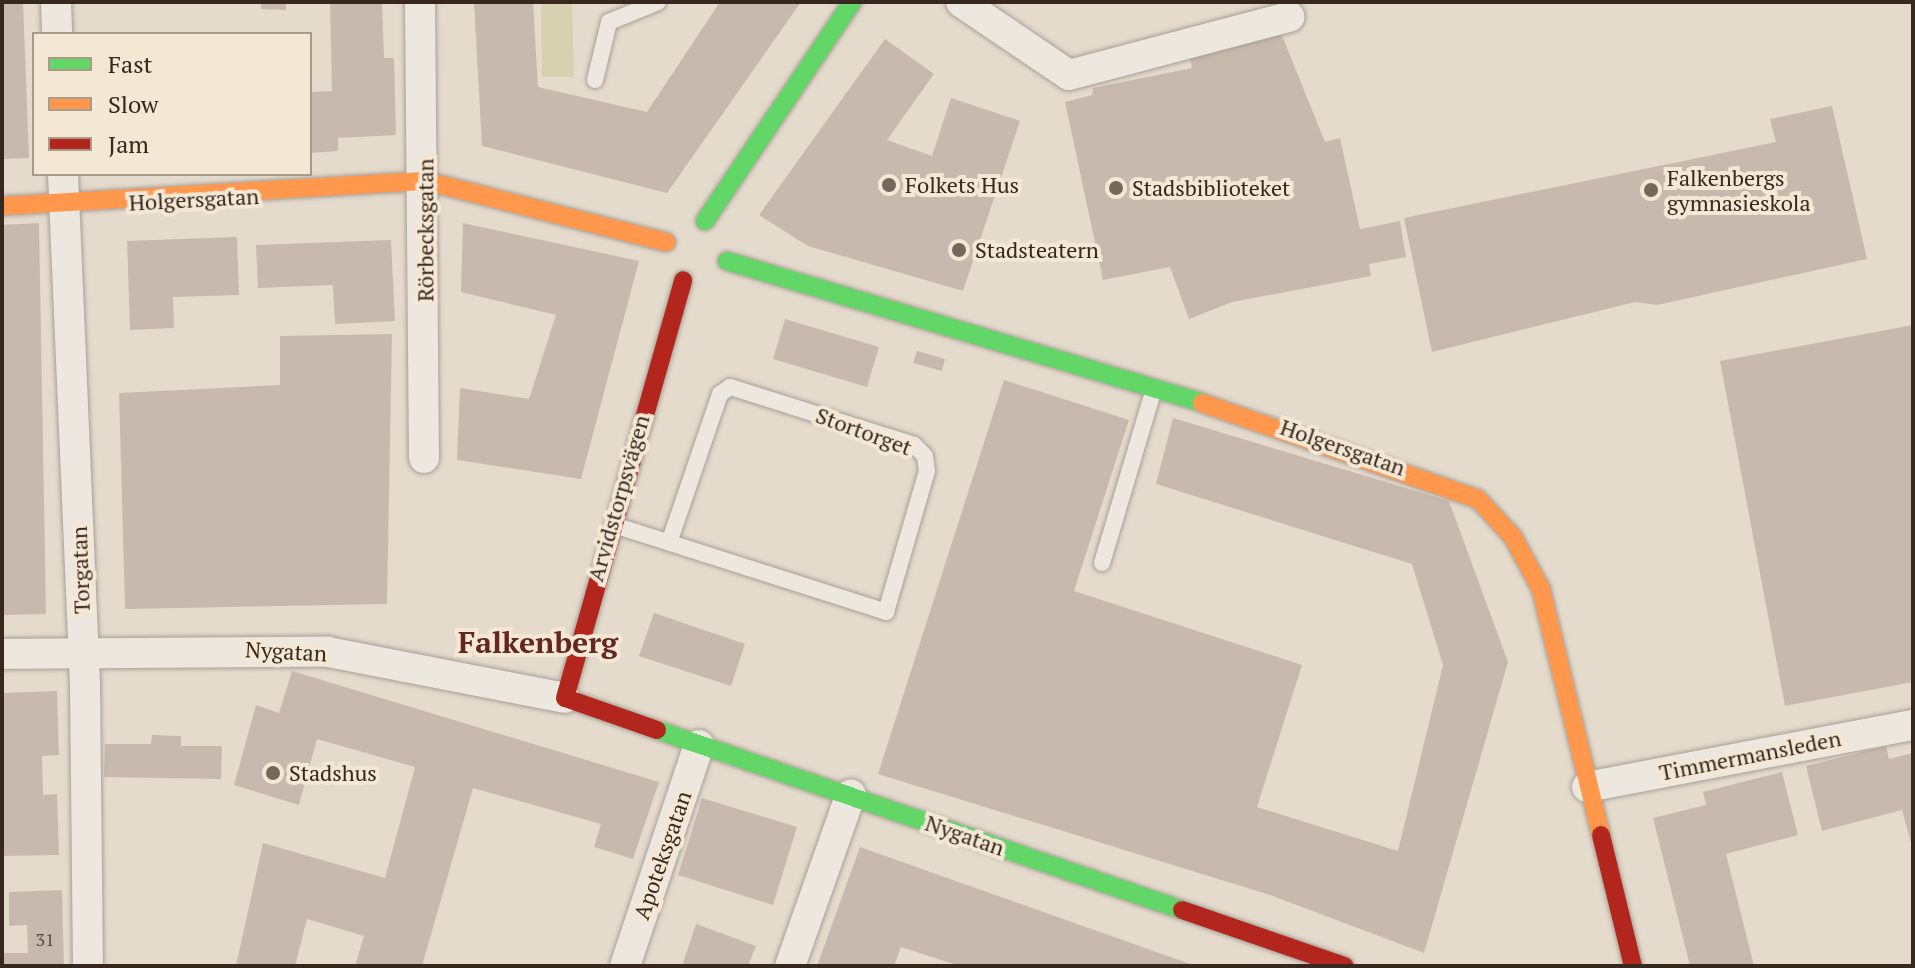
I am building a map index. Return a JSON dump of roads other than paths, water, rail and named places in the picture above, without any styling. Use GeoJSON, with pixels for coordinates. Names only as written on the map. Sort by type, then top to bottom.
{"type":"FeatureCollection","features":[{"type":"Feature","properties":{"kind":"main road"},"geometry":{"type":"LineString","coordinates":[[705,221],[769,116],[852,2]]}},
{"type":"Feature","properties":{"kind":"main road","name":"Holgersgatan"},"geometry":{"type":"LineString","coordinates":[[2,206],[64,205],[426,181],[666,242]]}},
{"type":"Feature","properties":{"kind":"main road"},"geometry":{"type":"LineString","coordinates":[[705,221],[724,237],[727,261],[710,280],[683,280],[667,265],[666,242],[681,224],[705,221]]}},
{"type":"Feature","properties":{"kind":"main road","name":"Holgersgatan"},"geometry":{"type":"LineString","coordinates":[[727,261],[1301,432],[1478,499],[1513,537],[1541,589],[1633,966]]}},
{"type":"Feature","properties":{"kind":"main road","name":"Arvidstorpsvägen"},"geometry":{"type":"LineString","coordinates":[[575,702],[609,524],[683,280]]}},
{"type":"Feature","properties":{"kind":"main road","name":"Nygatan"},"geometry":{"type":"LineString","coordinates":[[575,702],[851,794],[1345,966]]}},
{"type":"Feature","properties":{"kind":"street"},"geometry":{"type":"LineString","coordinates":[[56,2],[57,32]]}},
{"type":"Feature","properties":{"kind":"street","name":"Rörbecksgatan"},"geometry":{"type":"LineString","coordinates":[[420,2],[426,181],[424,458]]}},
{"type":"Feature","properties":{"kind":"street"},"geometry":{"type":"LineString","coordinates":[[961,2],[1069,75],[1289,17]]}},
{"type":"Feature","properties":{"kind":"street","name":"Torgatan"},"geometry":{"type":"LineString","coordinates":[[63,176],[83,651],[88,966]]}},
{"type":"Feature","properties":{"kind":"street","name":"Nygatan"},"geometry":{"type":"LineString","coordinates":[[2,654],[83,651],[328,652],[575,702]]}},
{"type":"Feature","properties":{"kind":"street","name":"Timmermansleden"},"geometry":{"type":"LineString","coordinates":[[1587,787],[1913,725]]}},
{"type":"Feature","properties":{"kind":"street","name":"Apoteksgatan"},"geometry":{"type":"LineString","coordinates":[[625,966],[699,745]]}},
{"type":"Feature","properties":{"kind":"street"},"geometry":{"type":"LineString","coordinates":[[790,966],[851,794]]}},
{"type":"Feature","properties":{"kind":"lane"},"geometry":{"type":"LineString","coordinates":[[595,80],[609,22],[658,2]]}},
{"type":"Feature","properties":{"kind":"lane","name":"Stortorget"},"geometry":{"type":"LineString","coordinates":[[609,524],[886,612],[927,471],[925,456],[914,445],[730,387],[720,394],[669,543]]}},
{"type":"Feature","properties":{"kind":"lane"},"geometry":{"type":"LineString","coordinates":[[1102,563],[1155,387]]}},
{"type":"Feature","properties":{"kind":"place","name":"Folkets Hus"},"geometry":{"type":"Point","coordinates":[889,185]}},
{"type":"Feature","properties":{"kind":"place","name":"Stadsbiblioteket"},"geometry":{"type":"Point","coordinates":[1116,188]}},
{"type":"Feature","properties":{"kind":"place","name":"Falkenbergs gymnasieskola"},"geometry":{"type":"Point","coordinates":[1651,190]}},
{"type":"Feature","properties":{"kind":"place","name":"Stadsteatern"},"geometry":{"type":"Point","coordinates":[959,250]}},
{"type":"Feature","properties":{"kind":"place","name":"Stadshus"},"geometry":{"type":"Point","coordinates":[273,773]}},
{"type":"Feature","properties":{"kind":"district","name":"Falkenberg"},"geometry":{"type":"Point","coordinates":[538,642]}}]}
